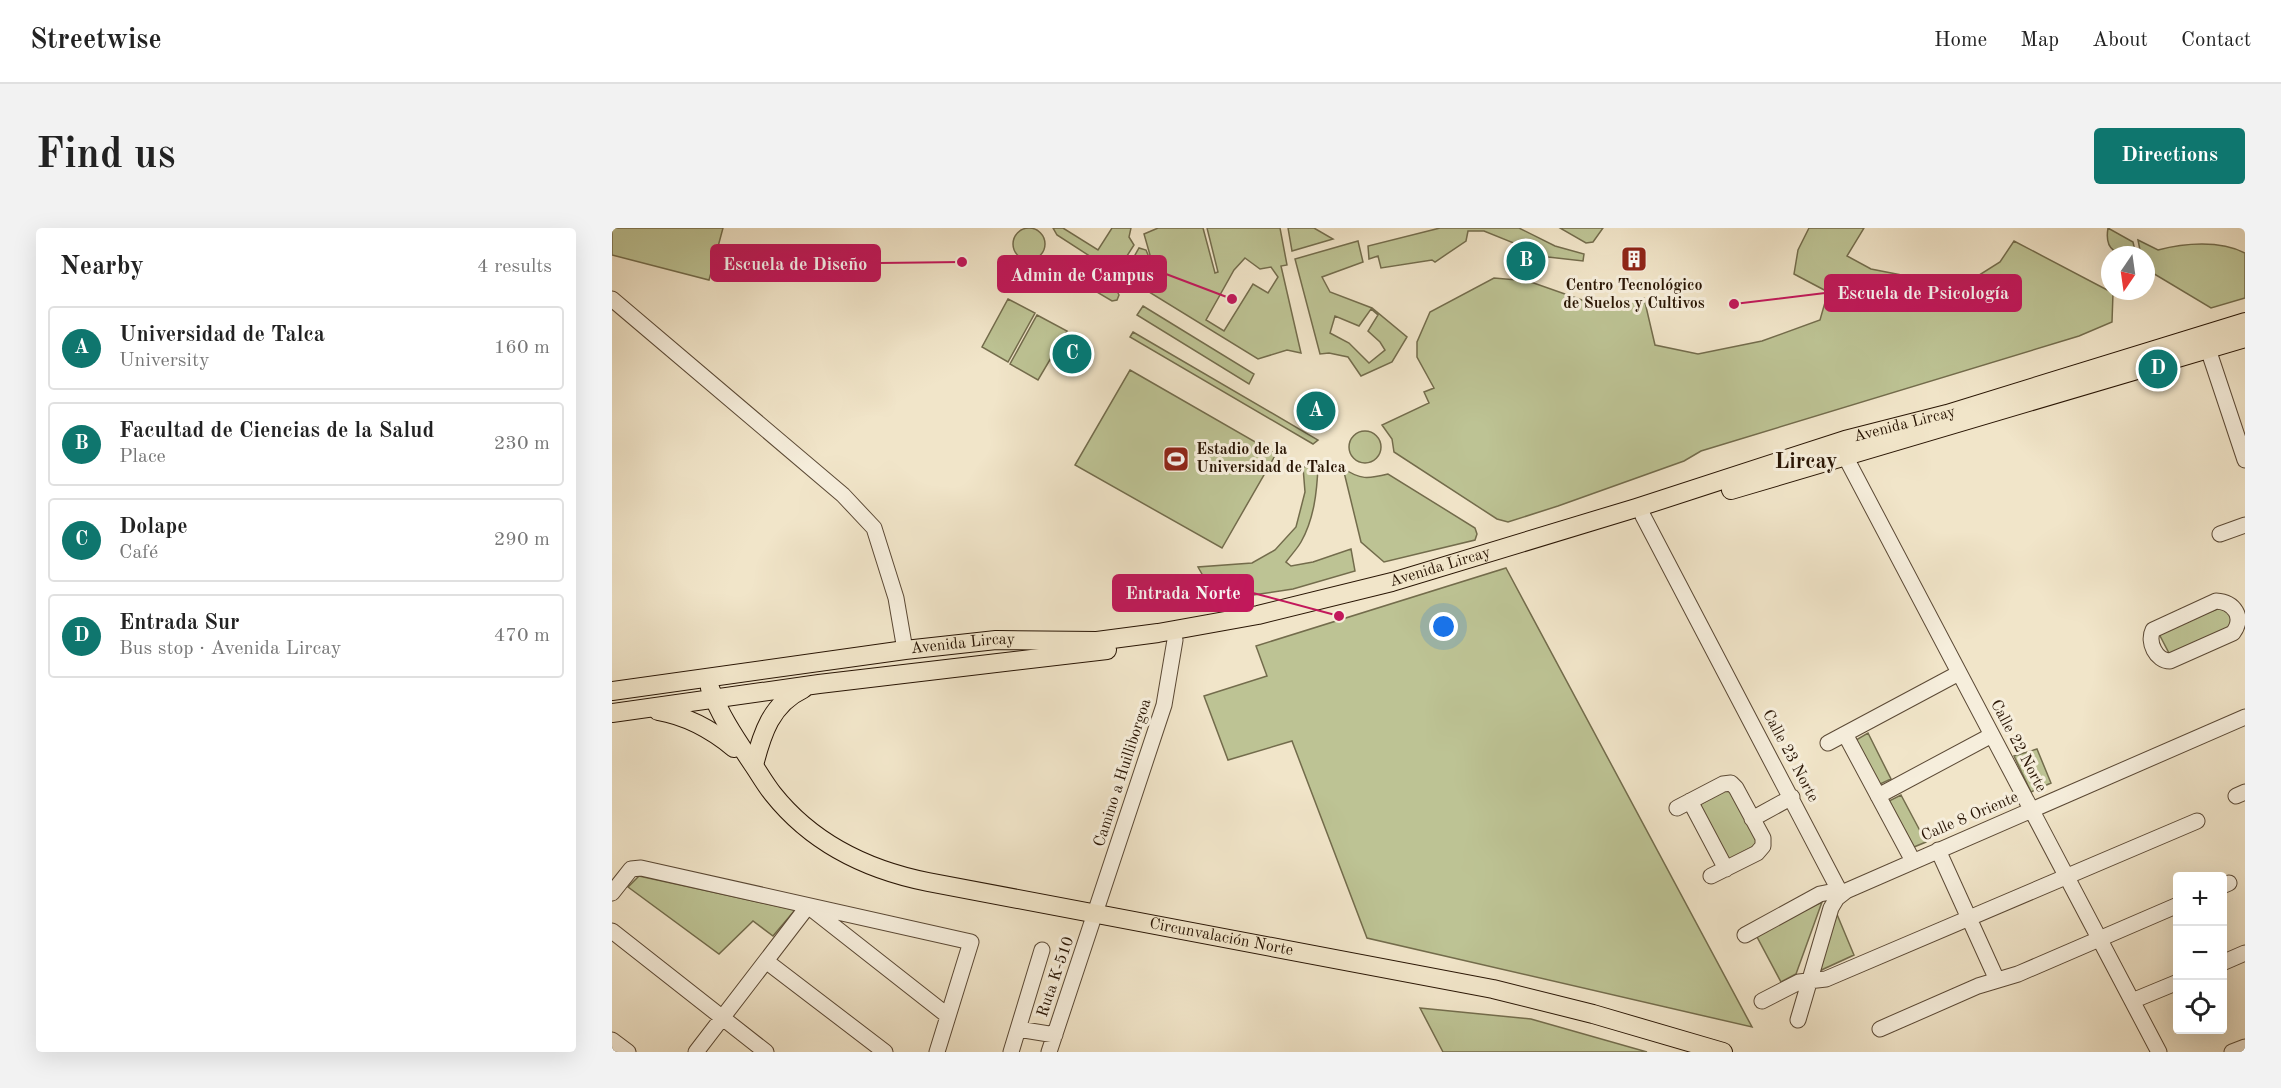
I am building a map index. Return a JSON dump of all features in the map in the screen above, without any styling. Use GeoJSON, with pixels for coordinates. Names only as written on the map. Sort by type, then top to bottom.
{"type":"FeatureCollection","features":[{"type":"Feature","properties":{"kind":"main road","name":"Avenida Lircay"},"geometry":{"type":"LineString","coordinates":[[2205,343],[2245,322]]}},
{"type":"Feature","properties":{"kind":"main road","name":"Avenida Lircay"},"geometry":{"type":"LineString","coordinates":[[612,691],[905,650],[996,640],[1097,641],[1158,633],[1258,615],[1392,582],[1636,508],[2205,343],[2245,338]]}},
{"type":"Feature","properties":{"kind":"main road","name":"Avenida Lircay"},"geometry":{"type":"LineString","coordinates":[[612,713],[819,684],[1091,653],[1271,622],[1346,605],[1510,558],[1845,448]]}},
{"type":"Feature","properties":{"kind":"main road","name":"Circunvalación Norte"},"geometry":{"type":"LineString","coordinates":[[713,677],[731,735],[772,793],[796,819],[835,848],[866,864],[913,879],[1493,989],[1593,1014],[1723,1052]]}},
{"type":"Feature","properties":{"kind":"main road"},"geometry":{"type":"LineString","coordinates":[[647,709],[677,715],[704,726],[716,733],[754,765],[769,721],[779,706],[793,694],[819,684]]}},
{"type":"Feature","properties":{"kind":"street"},"geometry":{"type":"LineString","coordinates":[[612,299],[843,495],[874,528],[896,598],[905,650]]}},
{"type":"Feature","properties":{"kind":"street"},"geometry":{"type":"LineString","coordinates":[[2205,343],[2245,460]]}},
{"type":"Feature","properties":{"kind":"street","name":"Calle 22 Norte"},"geometry":{"type":"LineString","coordinates":[[1845,448],[1959,673],[2159,1052]]}},
{"type":"Feature","properties":{"kind":"street","name":"Calle 23 Norte"},"geometry":{"type":"LineString","coordinates":[[1643,516],[1841,894]]}},
{"type":"Feature","properties":{"kind":"street"},"geometry":{"type":"LineString","coordinates":[[2220,534],[2245,525]]}},
{"type":"Feature","properties":{"kind":"street"},"geometry":{"type":"LineString","coordinates":[[2216,600],[2224,601],[2241,611],[2237,628],[2233,633],[2170,661],[2159,658],[2151,642],[2150,636],[2153,630],[2216,600]]}},
{"type":"Feature","properties":{"kind":"street","name":"Camino a Huilliborgoa"},"geometry":{"type":"LineString","coordinates":[[1096,914],[1164,705],[1170,682],[1175,640]]}},
{"type":"Feature","properties":{"kind":"street"},"geometry":{"type":"LineString","coordinates":[[1828,743],[1959,673]]}},
{"type":"Feature","properties":{"kind":"street","name":"Calle 8 Oriente"},"geometry":{"type":"LineString","coordinates":[[1744,935],[1820,894],[1830,892],[1841,894],[2245,717]]}},
{"type":"Feature","properties":{"kind":"street"},"geometry":{"type":"LineString","coordinates":[[1845,734],[1913,861]]}},
{"type":"Feature","properties":{"kind":"street"},"geometry":{"type":"LineString","coordinates":[[1878,796],[1992,735]]}},
{"type":"Feature","properties":{"kind":"street"},"geometry":{"type":"LineString","coordinates":[[1711,876],[1757,853],[1763,846],[1763,838],[1735,786],[1731,783],[1723,784],[1684,805],[1726,868]]}},
{"type":"Feature","properties":{"kind":"street"},"geometry":{"type":"LineString","coordinates":[[1752,819],[1792,797]]}},
{"type":"Feature","properties":{"kind":"street"},"geometry":{"type":"LineString","coordinates":[[1762,1000],[1798,982],[1826,979],[2197,821]]}},
{"type":"Feature","properties":{"kind":"street"},"geometry":{"type":"LineString","coordinates":[[1938,850],[1997,980]]}},
{"type":"Feature","properties":{"kind":"street"},"geometry":{"type":"LineString","coordinates":[[612,893],[631,869],[641,868],[971,942],[937,1052]]}},
{"type":"Feature","properties":{"kind":"street"},"geometry":{"type":"LineString","coordinates":[[1798,1020],[1831,908],[1841,894]]}},
{"type":"Feature","properties":{"kind":"street"},"geometry":{"type":"LineString","coordinates":[[696,1052],[808,906]]}},
{"type":"Feature","properties":{"kind":"street"},"geometry":{"type":"LineString","coordinates":[[808,906],[948,1017]]}},
{"type":"Feature","properties":{"kind":"street"},"geometry":{"type":"LineString","coordinates":[[1880,1029],[1977,986],[2018,974],[2173,907]]}},
{"type":"Feature","properties":{"kind":"street","name":"Ruta K-510"},"geometry":{"type":"LineString","coordinates":[[1049,1052],[1096,914]]}},
{"type":"Feature","properties":{"kind":"street"},"geometry":{"type":"LineString","coordinates":[[612,931],[766,1052]]}},
{"type":"Feature","properties":{"kind":"street"},"geometry":{"type":"LineString","coordinates":[[1011,1052],[1042,950]]}},
{"type":"Feature","properties":{"kind":"street"},"geometry":{"type":"LineString","coordinates":[[2227,961],[2245,953]]}},
{"type":"Feature","properties":{"kind":"street"},"geometry":{"type":"LineString","coordinates":[[766,961],[885,1052]]}},
{"type":"Feature","properties":{"kind":"street"},"geometry":{"type":"LineString","coordinates":[[2132,1001],[2173,984]]}},
{"type":"Feature","properties":{"kind":"street"},"geometry":{"type":"LineString","coordinates":[[1018,1029],[1055,1035]]}},
{"type":"Feature","properties":{"kind":"street"},"geometry":{"type":"LineString","coordinates":[[612,1040],[628,1052]]}},
{"type":"Feature","properties":{"kind":"street"},"geometry":{"type":"LineString","coordinates":[[2232,1052],[2245,1047]]}},
{"type":"Feature","properties":{"kind":"green space"},"geometry":{"type":"Polygon","coordinates":[[[612,228],[723,228],[709,280],[612,255],[612,228]]]}},
{"type":"Feature","properties":{"kind":"green space"},"geometry":{"type":"Polygon","coordinates":[[[1029,228],[1040,233],[1045,244],[1040,255],[1029,260],[1018,255],[1013,244],[1018,233],[1029,228]]]}},
{"type":"Feature","properties":{"kind":"green space"},"geometry":{"type":"Polygon","coordinates":[[[1053,228],[1063,228],[1098,250],[1112,228],[1131,228],[1129,237],[1134,245],[1116,273],[1057,235],[1053,228]]]}},
{"type":"Feature","properties":{"kind":"green space"},"geometry":{"type":"Polygon","coordinates":[[[1158,228],[1203,228],[1215,273],[1218,272],[1207,228],[1280,228],[1287,265],[1281,266],[1301,353],[1287,350],[1258,359],[1123,276],[1139,248],[1146,250],[1154,269],[1144,234],[1158,228]],[[1245,258],[1234,270],[1206,320],[1224,331],[1253,284],[1268,293],[1278,277],[1271,267],[1260,269],[1245,258]]]}},
{"type":"Feature","properties":{"kind":"green space"},"geometry":{"type":"Polygon","coordinates":[[[1288,228],[1314,228],[1333,239],[1292,251],[1288,228]]]}},
{"type":"Feature","properties":{"kind":"green space"},"geometry":{"type":"Polygon","coordinates":[[[1440,228],[1519,228],[1555,246],[1584,254],[1583,261],[1548,257],[1484,231],[1468,231],[1466,241],[1435,262],[1432,260],[1381,268],[1378,256],[1369,259],[1368,246],[1440,228]]]}},
{"type":"Feature","properties":{"kind":"green space"},"geometry":{"type":"Polygon","coordinates":[[[1560,228],[1603,228],[1593,242],[1586,243],[1560,228]]]}},
{"type":"Feature","properties":{"kind":"green space"},"geometry":{"type":"Polygon","coordinates":[[[1809,228],[1864,228],[1847,256],[1871,269],[1922,279],[1973,279],[2000,262],[2014,241],[2101,287],[2101,300],[2113,300],[2112,322],[2079,336],[1701,451],[1684,461],[1508,522],[1497,519],[1394,452],[1392,439],[1382,425],[1429,403],[1424,392],[1434,388],[1417,357],[1417,342],[1430,312],[1494,278],[1528,281],[1582,300],[1613,303],[1644,298],[1655,345],[1698,354],[1762,341],[1820,320],[1828,292],[1794,274],[1798,250],[1809,228]]]}},
{"type":"Feature","properties":{"kind":"green space"},"geometry":{"type":"Polygon","coordinates":[[[2108,228],[2133,242],[2134,246],[2110,246],[2108,228]]]}},
{"type":"Feature","properties":{"kind":"green space"},"geometry":{"type":"Polygon","coordinates":[[[2138,240],[2150,246],[2139,246],[2138,240]]]}},
{"type":"Feature","properties":{"kind":"green space"},"geometry":{"type":"Polygon","coordinates":[[[1358,241],[1363,262],[1322,277],[1330,292],[1372,308],[1407,337],[1392,362],[1361,376],[1348,357],[1329,353],[1320,354],[1295,259],[1358,241]],[[1371,309],[1359,326],[1335,316],[1330,333],[1349,343],[1369,363],[1385,350],[1368,331],[1378,315],[1371,309]]]}},
{"type":"Feature","properties":{"kind":"green space"},"geometry":{"type":"Polygon","coordinates":[[[2213,244],[2245,253],[2245,298],[2211,308],[2155,274],[2155,248],[2213,244]]]}},
{"type":"Feature","properties":{"kind":"green space"},"geometry":{"type":"Polygon","coordinates":[[[1075,266],[1117,291],[1119,295],[1117,300],[1112,301],[1068,275],[1071,267],[1075,266]]]}},
{"type":"Feature","properties":{"kind":"green space"},"geometry":{"type":"Polygon","coordinates":[[[1008,299],[1035,313],[1008,362],[982,347],[1008,299]]]}},
{"type":"Feature","properties":{"kind":"green space"},"geometry":{"type":"Polygon","coordinates":[[[1143,306],[1254,374],[1249,384],[1137,315],[1143,306]]]}},
{"type":"Feature","properties":{"kind":"green space"},"geometry":{"type":"Polygon","coordinates":[[[1037,315],[1067,331],[1038,380],[1010,364],[1037,315]]]}},
{"type":"Feature","properties":{"kind":"green space"},"geometry":{"type":"Polygon","coordinates":[[[1133,332],[1318,440],[1313,444],[1130,337],[1133,332]]]}},
{"type":"Feature","properties":{"kind":"green space","name":"Estadio de la Universidad de Talca"},"geometry":{"type":"Polygon","coordinates":[[[1130,370],[1276,454],[1222,548],[1075,465],[1130,370]]]}},
{"type":"Feature","properties":{"kind":"green space"},"geometry":{"type":"Polygon","coordinates":[[[1365,431],[1377,435],[1381,447],[1377,459],[1365,463],[1353,459],[1349,447],[1353,435],[1365,431]]]}},
{"type":"Feature","properties":{"kind":"green space"},"geometry":{"type":"Polygon","coordinates":[[[1318,466],[1316,495],[1309,524],[1301,542],[1286,562],[1291,566],[1313,562],[1351,549],[1355,571],[1293,589],[1253,595],[1242,601],[1206,602],[1197,610],[1207,583],[1198,567],[1252,563],[1275,550],[1296,527],[1305,492],[1303,467],[1318,466]]]}},
{"type":"Feature","properties":{"kind":"green space"},"geometry":{"type":"Polygon","coordinates":[[[1343,468],[1354,475],[1364,477],[1388,474],[1475,528],[1477,534],[1475,540],[1384,562],[1361,542],[1343,468]]]}},
{"type":"Feature","properties":{"kind":"green space"},"geometry":{"type":"Polygon","coordinates":[[[1506,568],[1752,1027],[1367,938],[1292,741],[1228,760],[1204,696],[1267,676],[1256,646],[1506,568]]]}},
{"type":"Feature","properties":{"kind":"green space"},"geometry":{"type":"Polygon","coordinates":[[[2220,608],[2235,616],[2229,632],[2170,655],[2158,632],[2220,608]]]}},
{"type":"Feature","properties":{"kind":"green space"},"geometry":{"type":"Polygon","coordinates":[[[1868,733],[1891,779],[1878,785],[1856,740],[1868,733]]]}},
{"type":"Feature","properties":{"kind":"green space"},"geometry":{"type":"Polygon","coordinates":[[[2037,749],[2051,783],[2031,792],[2014,756],[2037,749]]]}},
{"type":"Feature","properties":{"kind":"green space"},"geometry":{"type":"Polygon","coordinates":[[[1729,788],[1758,844],[1728,860],[1699,805],[1729,788]]]}},
{"type":"Feature","properties":{"kind":"green space"},"geometry":{"type":"Polygon","coordinates":[[[1901,795],[1926,842],[1914,847],[1889,801],[1901,795]]]}},
{"type":"Feature","properties":{"kind":"green space"},"geometry":{"type":"Polygon","coordinates":[[[639,876],[795,910],[773,936],[753,921],[719,954],[628,887],[639,876]]]}},
{"type":"Feature","properties":{"kind":"green space"},"geometry":{"type":"Polygon","coordinates":[[[1822,902],[1796,974],[1781,982],[1756,935],[1822,902]]]}},
{"type":"Feature","properties":{"kind":"green space"},"geometry":{"type":"Polygon","coordinates":[[[1836,912],[1854,955],[1817,972],[1836,912]]]}},
{"type":"Feature","properties":{"kind":"green space"},"geometry":{"type":"Polygon","coordinates":[[[1420,1008],[1531,1019],[1647,1052],[1443,1052],[1420,1008]]]}},
{"type":"Feature","properties":{"kind":"place","name":"Centro Tecnológico de Suelos y Cultivos"},"geometry":{"type":"Point","coordinates":[1634,259]}},
{"type":"Feature","properties":{"kind":"place","name":"Facultad de Ciencias de la Salud"},"geometry":{"type":"Point","coordinates":[1526,261]}},
{"type":"Feature","properties":{"kind":"place","name":"Escuela de Diseño"},"geometry":{"type":"Point","coordinates":[962,262]}},
{"type":"Feature","properties":{"kind":"place","name":"Admin de Campus"},"geometry":{"type":"Point","coordinates":[1232,299]}},
{"type":"Feature","properties":{"kind":"place","name":"Escuela de Psicología"},"geometry":{"type":"Point","coordinates":[1734,304]}},
{"type":"Feature","properties":{"kind":"place","name":"Dolape"},"geometry":{"type":"Point","coordinates":[1072,354]}},
{"type":"Feature","properties":{"kind":"place","name":"Entrada Sur"},"geometry":{"type":"Point","coordinates":[2158,369]}},
{"type":"Feature","properties":{"kind":"place","name":"Universidad de Talca"},"geometry":{"type":"Point","coordinates":[1316,411]}},
{"type":"Feature","properties":{"kind":"place","name":"Estadio de la Universidad de Talca"},"geometry":{"type":"Point","coordinates":[1176,459]}},
{"type":"Feature","properties":{"kind":"place","name":"Entrada Norte"},"geometry":{"type":"Point","coordinates":[1339,616]}},
{"type":"Feature","properties":{"kind":"district","name":"Lircay"},"geometry":{"type":"Point","coordinates":[1806,462]}}]}
